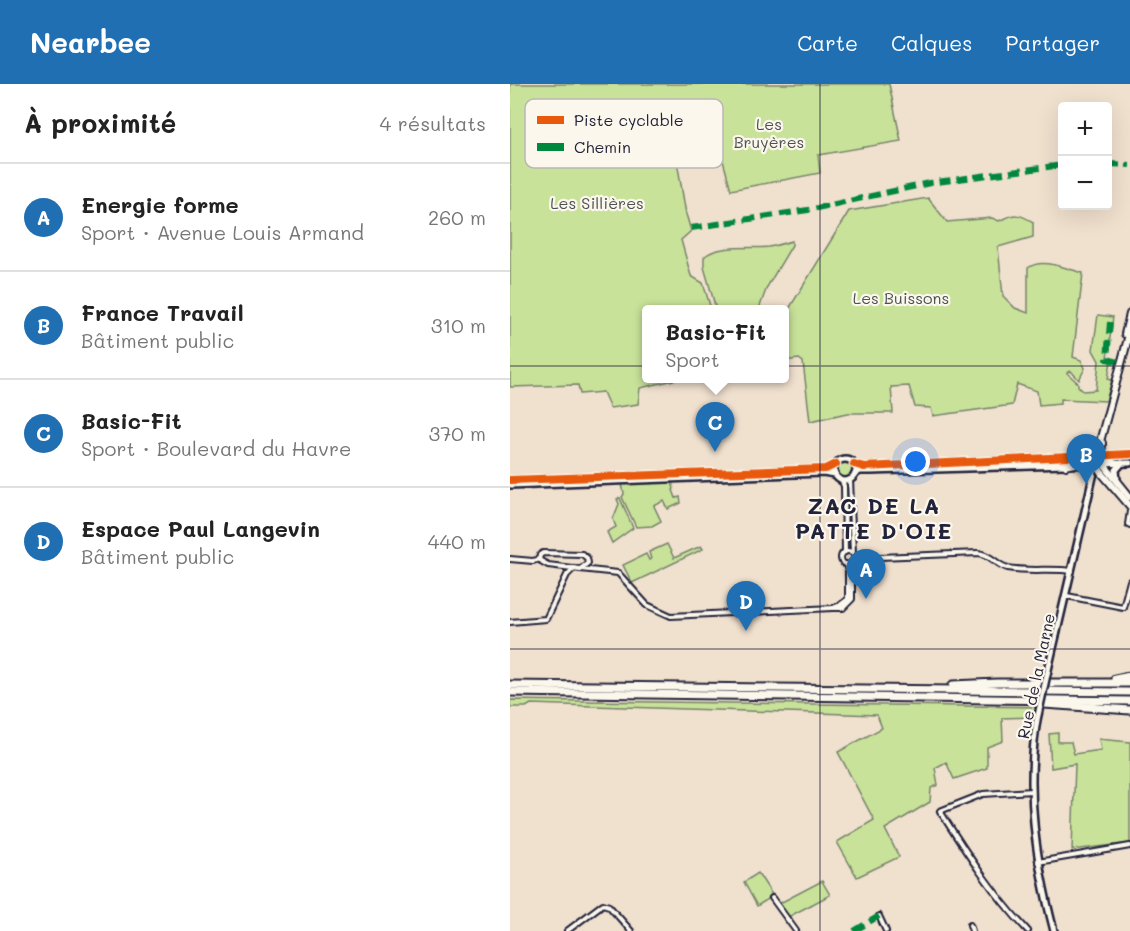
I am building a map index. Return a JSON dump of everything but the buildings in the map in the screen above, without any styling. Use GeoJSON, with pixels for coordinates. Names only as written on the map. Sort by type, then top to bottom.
{"type":"FeatureCollection","features":[{"type":"Feature","properties":{"kind":"highway"},"geometry":{"type":"LineString","coordinates":[[1083,682],[1122,679],[1130,676]]}},
{"type":"Feature","properties":{"kind":"highway"},"geometry":{"type":"LineString","coordinates":[[931,689],[934,686],[997,683],[1130,683]]}},
{"type":"Feature","properties":{"kind":"highway"},"geometry":{"type":"LineString","coordinates":[[510,685],[1130,692]]}},
{"type":"Feature","properties":{"kind":"highway"},"geometry":{"type":"LineString","coordinates":[[510,692],[1130,701]]}},
{"type":"Feature","properties":{"kind":"highway"},"geometry":{"type":"LineString","coordinates":[[1012,700],[1130,710]]}},
{"type":"Feature","properties":{"kind":"main road"},"geometry":{"type":"LineString","coordinates":[[1115,384],[1130,314]]}},
{"type":"Feature","properties":{"kind":"main road"},"geometry":{"type":"LineString","coordinates":[[1130,330],[1098,460],[1130,506]]}},
{"type":"Feature","properties":{"kind":"main road"},"geometry":{"type":"LineString","coordinates":[[510,483],[823,472],[836,475],[841,480],[850,479],[862,471],[1066,465],[1128,454]]}},
{"type":"Feature","properties":{"kind":"main road"},"geometry":{"type":"LineString","coordinates":[[510,483],[826,468],[844,459],[864,467],[1098,460],[1130,463]]}},
{"type":"Feature","properties":{"kind":"main road"},"geometry":{"type":"LineString","coordinates":[[1098,460],[1130,497]]}},
{"type":"Feature","properties":{"kind":"main road","name":"Rue de la Marne"},"geometry":{"type":"LineString","coordinates":[[1054,931],[1038,862],[1032,791],[1034,736],[1098,460]]}},
{"type":"Feature","properties":{"kind":"main road"},"geometry":{"type":"LineString","coordinates":[[1117,482],[1116,471],[1122,463]]}},
{"type":"Feature","properties":{"kind":"main road"},"geometry":{"type":"LineString","coordinates":[[836,464],[836,475]]}},
{"type":"Feature","properties":{"kind":"main road"},"geometry":{"type":"LineString","coordinates":[[854,464],[855,474]]}},
{"type":"Feature","properties":{"kind":"street"},"geometry":{"type":"LineString","coordinates":[[850,479],[852,553],[855,558]]}},
{"type":"Feature","properties":{"kind":"street"},"geometry":{"type":"LineString","coordinates":[[833,608],[840,606],[848,599],[848,570],[842,560],[844,486],[841,480]]}},
{"type":"Feature","properties":{"kind":"street"},"geometry":{"type":"LineString","coordinates":[[1129,524],[1130,511]]}},
{"type":"Feature","properties":{"kind":"street"},"geometry":{"type":"LineString","coordinates":[[510,560],[533,561],[539,559],[543,553],[582,554],[597,571]]}},
{"type":"Feature","properties":{"kind":"street"},"geometry":{"type":"LineString","coordinates":[[836,557],[852,553]]}},
{"type":"Feature","properties":{"kind":"street"},"geometry":{"type":"LineString","coordinates":[[855,558],[978,553],[988,555],[1010,568],[1072,571]]}},
{"type":"Feature","properties":{"kind":"street"},"geometry":{"type":"LineString","coordinates":[[539,559],[548,565],[618,573],[647,605],[670,616],[843,608],[852,600],[852,563],[855,558]]}},
{"type":"Feature","properties":{"kind":"street"},"geometry":{"type":"LineString","coordinates":[[580,569],[588,563]]}},
{"type":"Feature","properties":{"kind":"street"},"geometry":{"type":"LineString","coordinates":[[846,564],[852,563]]}},
{"type":"Feature","properties":{"kind":"street"},"geometry":{"type":"LineString","coordinates":[[510,622],[546,619],[567,575],[574,568]]}},
{"type":"Feature","properties":{"kind":"street"},"geometry":{"type":"LineString","coordinates":[[1067,596],[1123,607],[1130,581]]}},
{"type":"Feature","properties":{"kind":"street"},"geometry":{"type":"LineString","coordinates":[[1028,931],[1006,908],[978,871],[940,811],[983,794],[1032,791]]}},
{"type":"Feature","properties":{"kind":"street"},"geometry":{"type":"LineString","coordinates":[[1038,862],[1130,846]]}},
{"type":"Feature","properties":{"kind":"street"},"geometry":{"type":"LineString","coordinates":[[772,898],[795,929],[787,931]]}},
{"type":"Feature","properties":{"kind":"street"},"geometry":{"type":"LineString","coordinates":[[567,931],[600,904],[609,906],[631,931]]}},
{"type":"Feature","properties":{"kind":"street"},"geometry":{"type":"LineString","coordinates":[[879,916],[886,931]]}},
{"type":"Feature","properties":{"kind":"street"},"geometry":{"type":"LineString","coordinates":[[970,925],[972,931]]}},
{"type":"Feature","properties":{"kind":"green space"},"geometry":{"type":"Polygon","coordinates":[[[510,84],[889,84],[901,141],[818,155],[820,173],[731,190],[723,161],[723,99],[525,99],[525,168],[678,168],[691,231],[681,240],[691,276],[703,283],[710,305],[642,305],[642,383],[661,383],[640,388],[638,404],[610,408],[603,392],[580,394],[578,385],[510,387],[510,84]]]}},
{"type":"Feature","properties":{"kind":"green space","name":"Les Buissons"},"geometry":{"type":"Polygon","coordinates":[[[928,198],[947,222],[992,218],[999,221],[1016,215],[1033,222],[1033,237],[998,247],[1003,296],[1015,308],[1028,313],[1028,268],[1047,264],[1083,273],[1073,357],[1081,360],[1085,368],[1079,380],[1071,371],[1067,373],[1083,391],[1096,390],[1099,361],[1093,350],[1098,315],[1113,317],[1107,358],[1111,361],[1108,379],[1112,380],[1106,401],[1061,399],[1061,403],[1039,405],[1037,391],[1017,384],[1012,405],[933,416],[931,408],[915,407],[909,386],[891,387],[893,413],[848,413],[810,421],[803,362],[799,359],[789,360],[789,309],[849,211],[928,198]]]}},
{"type":"Feature","properties":{"kind":"green space"},"geometry":{"type":"Polygon","coordinates":[[[792,241],[792,245],[767,287],[760,305],[715,305],[704,267],[704,257],[717,250],[769,247],[792,241]]]}},
{"type":"Feature","properties":{"kind":"green space"},"geometry":{"type":"Polygon","coordinates":[[[842,462],[848,462],[853,470],[851,476],[842,478],[837,473],[837,467],[842,462]]]}},
{"type":"Feature","properties":{"kind":"green space"},"geometry":{"type":"Polygon","coordinates":[[[672,482],[676,498],[680,497],[681,503],[668,509],[664,501],[654,506],[661,521],[652,526],[636,527],[622,497],[624,494],[622,484],[672,482]]]}},
{"type":"Feature","properties":{"kind":"green space"},"geometry":{"type":"Polygon","coordinates":[[[620,498],[633,528],[612,543],[607,532],[616,527],[613,519],[619,504],[617,499],[620,498]]]}},
{"type":"Feature","properties":{"kind":"green space"},"geometry":{"type":"Polygon","coordinates":[[[667,544],[674,558],[701,546],[703,549],[632,583],[623,565],[646,554],[649,560],[651,559],[649,552],[667,544]]]}},
{"type":"Feature","properties":{"kind":"green space"},"geometry":{"type":"Polygon","coordinates":[[[510,700],[1039,707],[1037,717],[1002,718],[1003,741],[987,747],[987,768],[954,779],[946,762],[935,768],[938,785],[931,788],[930,802],[885,829],[899,857],[857,877],[837,842],[874,820],[838,752],[882,728],[877,715],[531,704],[526,707],[510,707],[510,700]]]}},
{"type":"Feature","properties":{"kind":"green space"},"geometry":{"type":"Polygon","coordinates":[[[1058,733],[1058,742],[1071,742],[1074,754],[1101,750],[1099,739],[1130,742],[1130,843],[1072,850],[1075,764],[1051,768],[1049,734],[1058,733]]]}},
{"type":"Feature","properties":{"kind":"green space"},"geometry":{"type":"Polygon","coordinates":[[[758,873],[773,896],[757,906],[744,882],[758,873]]]}},
{"type":"Feature","properties":{"kind":"green space"},"geometry":{"type":"Polygon","coordinates":[[[822,881],[830,895],[788,917],[778,904],[822,881]]]}},
{"type":"Feature","properties":{"kind":"marked path"},"geometry":{"type":"LineString","coordinates":[[1112,164],[1130,165]]}},
{"type":"Feature","properties":{"kind":"marked path"},"geometry":{"type":"LineString","coordinates":[[691,228],[808,210],[930,183],[1058,166]]}},
{"type":"Feature","properties":{"kind":"marked path"},"geometry":{"type":"LineString","coordinates":[[1110,322],[1107,359],[1119,362]]}},
{"type":"Feature","properties":{"kind":"marked path"},"geometry":{"type":"LineString","coordinates":[[854,931],[879,916]]}},
{"type":"Feature","properties":{"kind":"cycle path"},"geometry":{"type":"LineString","coordinates":[[854,464],[864,467],[1130,454]]}},
{"type":"Feature","properties":{"kind":"cycle path"},"geometry":{"type":"LineString","coordinates":[[510,480],[826,469],[836,464]]}},
{"type":"Feature","properties":{"kind":"place","name":"Basic-Fit"},"geometry":{"type":"Point","coordinates":[715,452]}},
{"type":"Feature","properties":{"kind":"place","name":"France Travail"},"geometry":{"type":"Point","coordinates":[1086,484]}},
{"type":"Feature","properties":{"kind":"place","name":"Energie forme"},"geometry":{"type":"Point","coordinates":[866,599]}},
{"type":"Feature","properties":{"kind":"place","name":"Espace Paul Langevin"},"geometry":{"type":"Point","coordinates":[746,631]}},
{"type":"Feature","properties":{"kind":"district","name":"ZAC DE LA PATTE D'OIE"},"geometry":{"type":"Point","coordinates":[874,518]}},
{"type":"Feature","properties":{"kind":"park label","name":"Les Bruyères"},"geometry":{"type":"Point","coordinates":[769,133]}},
{"type":"Feature","properties":{"kind":"park label","name":"Les Sillières"},"geometry":{"type":"Point","coordinates":[597,203]}}]}
